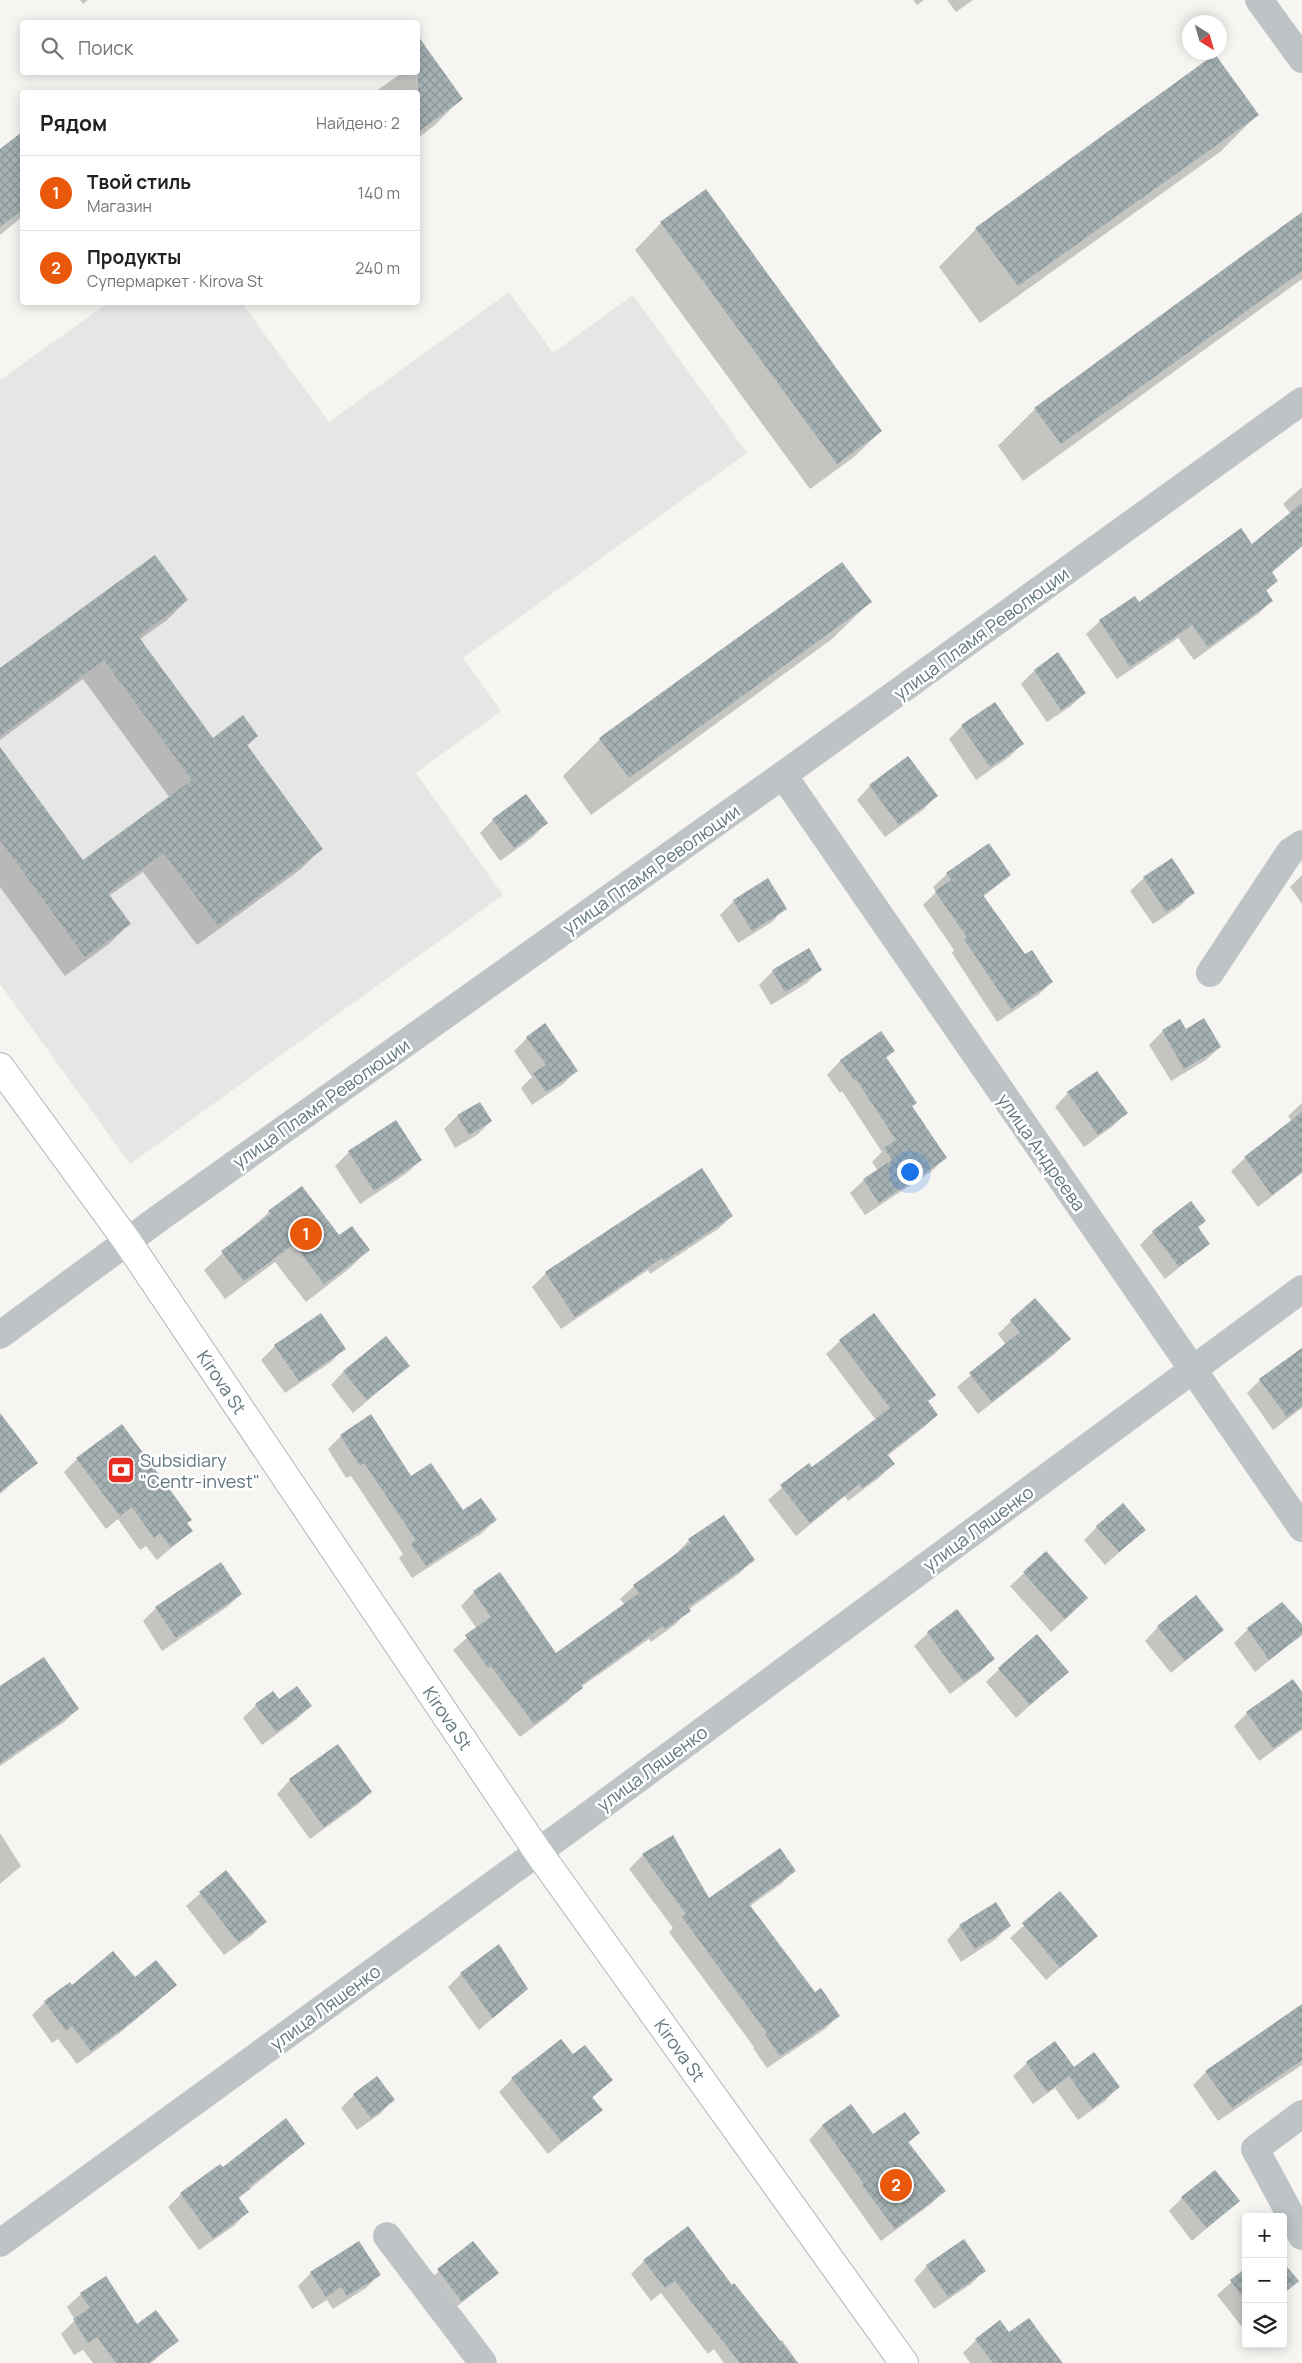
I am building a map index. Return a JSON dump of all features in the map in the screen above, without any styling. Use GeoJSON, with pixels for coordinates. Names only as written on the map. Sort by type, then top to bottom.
{"type":"FeatureCollection","features":[{"type":"Feature","properties":{"kind":"main road","name":"Kirova St"},"geometry":{"type":"LineString","coordinates":[[0,1067],[127,1241],[538,1852],[904,2363]]}},
{"type":"Feature","properties":{"kind":"street"},"geometry":{"type":"LineString","coordinates":[[1259,0],[1302,59]]}},
{"type":"Feature","properties":{"kind":"street","name":"улица Пламя Революции"},"geometry":{"type":"LineString","coordinates":[[0,1335],[127,1241],[782,775],[1302,401]]}},
{"type":"Feature","properties":{"kind":"street","name":"улица Андреева"},"geometry":{"type":"LineString","coordinates":[[782,775],[1302,1528]]}},
{"type":"Feature","properties":{"kind":"street"},"geometry":{"type":"LineString","coordinates":[[1210,972],[1290,852],[1302,844]]}},
{"type":"Feature","properties":{"kind":"street","name":"улица Ляшенко"},"geometry":{"type":"LineString","coordinates":[[0,2244],[538,1852],[1302,1289]]}},
{"type":"Feature","properties":{"kind":"street"},"geometry":{"type":"LineString","coordinates":[[1302,2114],[1255,2149],[1302,2236]]}},
{"type":"Feature","properties":{"kind":"street"},"geometry":{"type":"LineString","coordinates":[[387,2236],[482,2363]]}},
{"type":"Feature","properties":{"kind":"shaded area"},"geometry":{"type":"Polygon","coordinates":[[[509,292],[553,353],[633,295],[747,453],[463,658],[501,711],[416,773],[503,895],[130,1164],[0,984],[0,380],[105,305],[243,305],[329,422],[509,292]]]}},
{"type":"Feature","properties":{"kind":"building"},"geometry":{"type":"Polygon","coordinates":[[[420,39],[463,99],[420,131],[420,90],[418,90],[420,39]]]}},
{"type":"Feature","properties":{"kind":"building"},"geometry":{"type":"Polygon","coordinates":[[[1207,60],[1219,60],[1259,115],[1018,286],[975,228],[1207,60]]]}},
{"type":"Feature","properties":{"kind":"building"},"geometry":{"type":"Polygon","coordinates":[[[20,134],[20,212],[0,227],[0,149],[20,134]]]}},
{"type":"Feature","properties":{"kind":"building"},"geometry":{"type":"Polygon","coordinates":[[[706,189],[882,431],[837,464],[660,222],[706,189]]]}},
{"type":"Feature","properties":{"kind":"building"},"geometry":{"type":"Polygon","coordinates":[[[1302,212],[1302,271],[1061,444],[1034,408],[1302,212]]]}},
{"type":"Feature","properties":{"kind":"building"},"geometry":{"type":"Polygon","coordinates":[[[1302,503],[1302,546],[1272,572],[1278,581],[1266,590],[1273,601],[1208,647],[1192,625],[1130,667],[1099,620],[1135,596],[1139,602],[1241,528],[1252,544],[1302,503]]]}},
{"type":"Feature","properties":{"kind":"building"},"geometry":{"type":"Polygon","coordinates":[[[155,555],[188,600],[138,636],[213,738],[243,715],[258,736],[247,745],[323,849],[218,926],[164,853],[108,893],[131,924],[85,957],[0,840],[0,747],[83,860],[192,780],[104,660],[0,736],[0,668],[155,555]]]}},
{"type":"Feature","properties":{"kind":"building"},"geometry":{"type":"Polygon","coordinates":[[[842,562],[872,602],[629,778],[599,738],[842,562]]]}},
{"type":"Feature","properties":{"kind":"building"},"geometry":{"type":"Polygon","coordinates":[[[1058,652],[1086,693],[1061,710],[1034,670],[1058,652]]]}},
{"type":"Feature","properties":{"kind":"building"},"geometry":{"type":"Polygon","coordinates":[[[995,702],[1024,744],[990,767],[961,725],[995,702]]]}},
{"type":"Feature","properties":{"kind":"building"},"geometry":{"type":"Polygon","coordinates":[[[908,756],[938,796],[899,825],[869,785],[908,756]]]}},
{"type":"Feature","properties":{"kind":"building"},"geometry":{"type":"Polygon","coordinates":[[[526,794],[548,823],[514,848],[492,819],[526,794]]]}},
{"type":"Feature","properties":{"kind":"building"},"geometry":{"type":"Polygon","coordinates":[[[989,843],[1011,875],[983,895],[1025,954],[1032,950],[1053,982],[1011,1009],[964,939],[967,937],[935,891],[951,880],[946,873],[989,843]]]}},
{"type":"Feature","properties":{"kind":"building"},"geometry":{"type":"Polygon","coordinates":[[[1172,858],[1195,893],[1166,912],[1143,877],[1172,858]]]}},
{"type":"Feature","properties":{"kind":"building"},"geometry":{"type":"Polygon","coordinates":[[[768,878],[787,909],[752,931],[733,900],[768,878]]]}},
{"type":"Feature","properties":{"kind":"building"},"geometry":{"type":"Polygon","coordinates":[[[809,948],[822,970],[785,992],[772,970],[809,948]]]}},
{"type":"Feature","properties":{"kind":"building"},"geometry":{"type":"Polygon","coordinates":[[[1204,1018],[1221,1047],[1184,1069],[1162,1030],[1180,1019],[1186,1029],[1204,1018]]]}},
{"type":"Feature","properties":{"kind":"building"},"geometry":{"type":"Polygon","coordinates":[[[545,1023],[578,1071],[546,1092],[533,1073],[546,1065],[526,1037],[545,1023]]]}},
{"type":"Feature","properties":{"kind":"building"},"geometry":{"type":"Polygon","coordinates":[[[881,1031],[895,1051],[886,1057],[917,1103],[912,1106],[947,1158],[879,1203],[863,1179],[892,1160],[884,1148],[896,1140],[856,1079],[854,1080],[840,1060],[881,1031]]]}},
{"type":"Feature","properties":{"kind":"building"},"geometry":{"type":"Polygon","coordinates":[[[1097,1071],[1128,1113],[1098,1135],[1067,1092],[1097,1071]]]}},
{"type":"Feature","properties":{"kind":"building"},"geometry":{"type":"Polygon","coordinates":[[[480,1102],[492,1121],[469,1135],[457,1115],[480,1102]]]}},
{"type":"Feature","properties":{"kind":"building"},"geometry":{"type":"Polygon","coordinates":[[[1302,1112],[1302,1172],[1272,1195],[1244,1157],[1302,1112]]]}},
{"type":"Feature","properties":{"kind":"building"},"geometry":{"type":"Polygon","coordinates":[[[396,1120],[422,1160],[374,1191],[348,1151],[396,1120]]]}},
{"type":"Feature","properties":{"kind":"building"},"geometry":{"type":"Polygon","coordinates":[[[702,1168],[733,1216],[664,1261],[662,1258],[575,1317],[545,1272],[702,1168]]]}},
{"type":"Feature","properties":{"kind":"building"},"geometry":{"type":"Polygon","coordinates":[[[302,1186],[339,1235],[352,1226],[370,1250],[324,1284],[294,1244],[244,1281],[221,1251],[271,1214],[268,1211],[302,1186]]]}},
{"type":"Feature","properties":{"kind":"building"},"geometry":{"type":"Polygon","coordinates":[[[1191,1201],[1206,1221],[1198,1227],[1210,1244],[1179,1267],[1152,1231],[1191,1201]]]}},
{"type":"Feature","properties":{"kind":"building"},"geometry":{"type":"Polygon","coordinates":[[[1035,1298],[1071,1339],[992,1402],[969,1373],[1020,1332],[1010,1320],[1035,1298]]]}},
{"type":"Feature","properties":{"kind":"building"},"geometry":{"type":"Polygon","coordinates":[[[321,1313],[346,1349],[299,1381],[274,1345],[321,1313]]]}},
{"type":"Feature","properties":{"kind":"building"},"geometry":{"type":"Polygon","coordinates":[[[874,1313],[936,1395],[928,1401],[938,1415],[887,1454],[895,1464],[862,1488],[859,1484],[810,1523],[780,1485],[809,1463],[812,1467],[890,1408],[839,1340],[874,1313]]]}},
{"type":"Feature","properties":{"kind":"building"},"geometry":{"type":"Polygon","coordinates":[[[386,1336],[410,1366],[367,1400],[343,1371],[386,1336]]]}},
{"type":"Feature","properties":{"kind":"building"},"geometry":{"type":"Polygon","coordinates":[[[1302,1348],[1302,1406],[1287,1417],[1259,1379],[1302,1348]]]}},
{"type":"Feature","properties":{"kind":"building"},"geometry":{"type":"Polygon","coordinates":[[[0,1413],[38,1463],[0,1492],[0,1413]]]}},
{"type":"Feature","properties":{"kind":"building"},"geometry":{"type":"Polygon","coordinates":[[[371,1414],[411,1476],[431,1463],[463,1510],[481,1498],[497,1520],[426,1566],[411,1544],[416,1540],[364,1463],[360,1466],[340,1435],[371,1414]]]}},
{"type":"Feature","properties":{"kind":"building","name":"Subsidiary \"Centr-invest\""},"geometry":{"type":"Polygon","coordinates":[[[122,1424],[192,1520],[187,1523],[193,1531],[171,1547],[160,1533],[154,1538],[132,1507],[120,1516],[76,1458],[122,1424]]]}},
{"type":"Feature","properties":{"kind":"building"},"geometry":{"type":"Polygon","coordinates":[[[1123,1503],[1146,1530],[1119,1552],[1096,1526],[1123,1503]]]}},
{"type":"Feature","properties":{"kind":"building"},"geometry":{"type":"Polygon","coordinates":[[[724,1515],[755,1560],[688,1607],[691,1611],[665,1629],[663,1626],[581,1685],[583,1688],[534,1724],[491,1666],[488,1668],[465,1635],[491,1617],[473,1591],[500,1572],[556,1653],[639,1593],[633,1585],[691,1543],[688,1539],[724,1515]]]}},
{"type":"Feature","properties":{"kind":"building"},"geometry":{"type":"Polygon","coordinates":[[[1046,1551],[1088,1598],[1065,1619],[1023,1572],[1046,1551]]]}},
{"type":"Feature","properties":{"kind":"building"},"geometry":{"type":"Polygon","coordinates":[[[221,1562],[242,1594],[176,1638],[155,1607],[221,1562]]]}},
{"type":"Feature","properties":{"kind":"building"},"geometry":{"type":"Polygon","coordinates":[[[1196,1595],[1224,1630],[1185,1661],[1157,1626],[1196,1595]]]}},
{"type":"Feature","properties":{"kind":"building"},"geometry":{"type":"Polygon","coordinates":[[[1282,1602],[1302,1624],[1302,1635],[1269,1660],[1247,1628],[1282,1602]]]}},
{"type":"Feature","properties":{"kind":"building"},"geometry":{"type":"Polygon","coordinates":[[[957,1609],[995,1659],[964,1682],[927,1632],[957,1609]]]}},
{"type":"Feature","properties":{"kind":"building"},"geometry":{"type":"Polygon","coordinates":[[[1037,1634],[1069,1672],[1030,1705],[998,1668],[1037,1634]]]}},
{"type":"Feature","properties":{"kind":"building"},"geometry":{"type":"Polygon","coordinates":[[[44,1657],[79,1709],[0,1763],[0,1686],[44,1657]]]}},
{"type":"Feature","properties":{"kind":"building"},"geometry":{"type":"Polygon","coordinates":[[[1293,1679],[1302,1692],[1302,1728],[1273,1748],[1246,1712],[1293,1679]]]}},
{"type":"Feature","properties":{"kind":"building"},"geometry":{"type":"Polygon","coordinates":[[[297,1686],[312,1706],[276,1732],[255,1704],[273,1691],[279,1699],[297,1686]]]}},
{"type":"Feature","properties":{"kind":"building"},"geometry":{"type":"Polygon","coordinates":[[[338,1744],[372,1792],[324,1827],[289,1779],[338,1744]]]}},
{"type":"Feature","properties":{"kind":"building"},"geometry":{"type":"Polygon","coordinates":[[[673,1835],[709,1898],[780,1848],[796,1871],[749,1904],[815,1992],[821,1988],[840,2016],[780,2056],[765,2034],[767,2033],[682,1917],[686,1914],[642,1854],[673,1835]]]}},
{"type":"Feature","properties":{"kind":"building"},"geometry":{"type":"Polygon","coordinates":[[[226,1870],[267,1922],[238,1942],[199,1892],[226,1870]]]}},
{"type":"Feature","properties":{"kind":"building"},"geometry":{"type":"Polygon","coordinates":[[[1060,1891],[1098,1936],[1060,1968],[1022,1923],[1060,1891]]]}},
{"type":"Feature","properties":{"kind":"building"},"geometry":{"type":"Polygon","coordinates":[[[996,1902],[1011,1926],[975,1949],[959,1925],[996,1902]]]}},
{"type":"Feature","properties":{"kind":"building"},"geometry":{"type":"Polygon","coordinates":[[[499,1944],[528,1989],[493,2018],[460,1973],[499,1944]]]}},
{"type":"Feature","properties":{"kind":"building"},"geometry":{"type":"Polygon","coordinates":[[[113,1951],[135,1977],[156,1960],[177,1985],[136,2019],[91,2051],[72,2026],[66,2031],[44,2001],[70,1982],[72,1985],[113,1951]]]}},
{"type":"Feature","properties":{"kind":"building"},"geometry":{"type":"Polygon","coordinates":[[[1302,2004],[1302,2060],[1232,2108],[1205,2071],[1302,2004]]]}},
{"type":"Feature","properties":{"kind":"building"},"geometry":{"type":"Polygon","coordinates":[[[561,2039],[573,2054],[585,2045],[613,2080],[592,2097],[603,2110],[562,2142],[511,2078],[561,2039]]]}},
{"type":"Feature","properties":{"kind":"building"},"geometry":{"type":"Polygon","coordinates":[[[1055,2041],[1074,2067],[1094,2052],[1120,2087],[1092,2108],[1069,2076],[1047,2092],[1026,2062],[1055,2041]]]}},
{"type":"Feature","properties":{"kind":"building"},"geometry":{"type":"Polygon","coordinates":[[[377,2076],[395,2100],[371,2118],[353,2094],[377,2076]]]}},
{"type":"Feature","properties":{"kind":"building"},"geometry":{"type":"Polygon","coordinates":[[[851,2104],[873,2134],[905,2112],[920,2133],[908,2142],[946,2191],[895,2229],[862,2185],[864,2184],[822,2125],[851,2104]]]}},
{"type":"Feature","properties":{"kind":"building"},"geometry":{"type":"Polygon","coordinates":[[[286,2118],[305,2144],[248,2187],[250,2189],[238,2197],[249,2212],[213,2238],[180,2193],[220,2164],[223,2167],[286,2118]]]}},
{"type":"Feature","properties":{"kind":"building"},"geometry":{"type":"Polygon","coordinates":[[[1215,2170],[1240,2201],[1207,2228],[1181,2197],[1215,2170]]]}},
{"type":"Feature","properties":{"kind":"building"},"geometry":{"type":"Polygon","coordinates":[[[688,2226],[732,2285],[734,2283],[798,2363],[740,2363],[675,2281],[665,2288],[643,2260],[688,2226]]]}},
{"type":"Feature","properties":{"kind":"building"},"geometry":{"type":"Polygon","coordinates":[[[964,2239],[986,2271],[948,2297],[926,2265],[964,2239]]]}},
{"type":"Feature","properties":{"kind":"building"},"geometry":{"type":"Polygon","coordinates":[[[359,2241],[381,2275],[347,2296],[341,2287],[326,2297],[310,2272],[359,2241]]]}},
{"type":"Feature","properties":{"kind":"building"},"geometry":{"type":"Polygon","coordinates":[[[473,2241],[499,2273],[462,2302],[437,2269],[473,2241]]]}},
{"type":"Feature","properties":{"kind":"building"},"geometry":{"type":"Polygon","coordinates":[[[1287,2267],[1299,2281],[1287,2291],[1287,2267]]]}},
{"type":"Feature","properties":{"kind":"building"},"geometry":{"type":"Polygon","coordinates":[[[1242,2271],[1242,2296],[1230,2280],[1242,2271]]]}},
{"type":"Feature","properties":{"kind":"building"},"geometry":{"type":"Polygon","coordinates":[[[106,2276],[137,2324],[156,2310],[179,2341],[148,2363],[116,2363],[97,2337],[88,2343],[73,2319],[90,2308],[80,2293],[106,2276]]]}},
{"type":"Feature","properties":{"kind":"building"},"geometry":{"type":"Polygon","coordinates":[[[1029,2318],[1062,2363],[993,2363],[975,2339],[1000,2320],[1009,2332],[1029,2318]]]}},
{"type":"Feature","properties":{"kind":"place","name":"Твой стиль"},"geometry":{"type":"Point","coordinates":[306,1234]}},
{"type":"Feature","properties":{"kind":"place","name":"Subsidiary \"Centr-invest\""},"geometry":{"type":"Point","coordinates":[121,1470]}},
{"type":"Feature","properties":{"kind":"place","name":"Продукты"},"geometry":{"type":"Point","coordinates":[896,2185]}}]}
